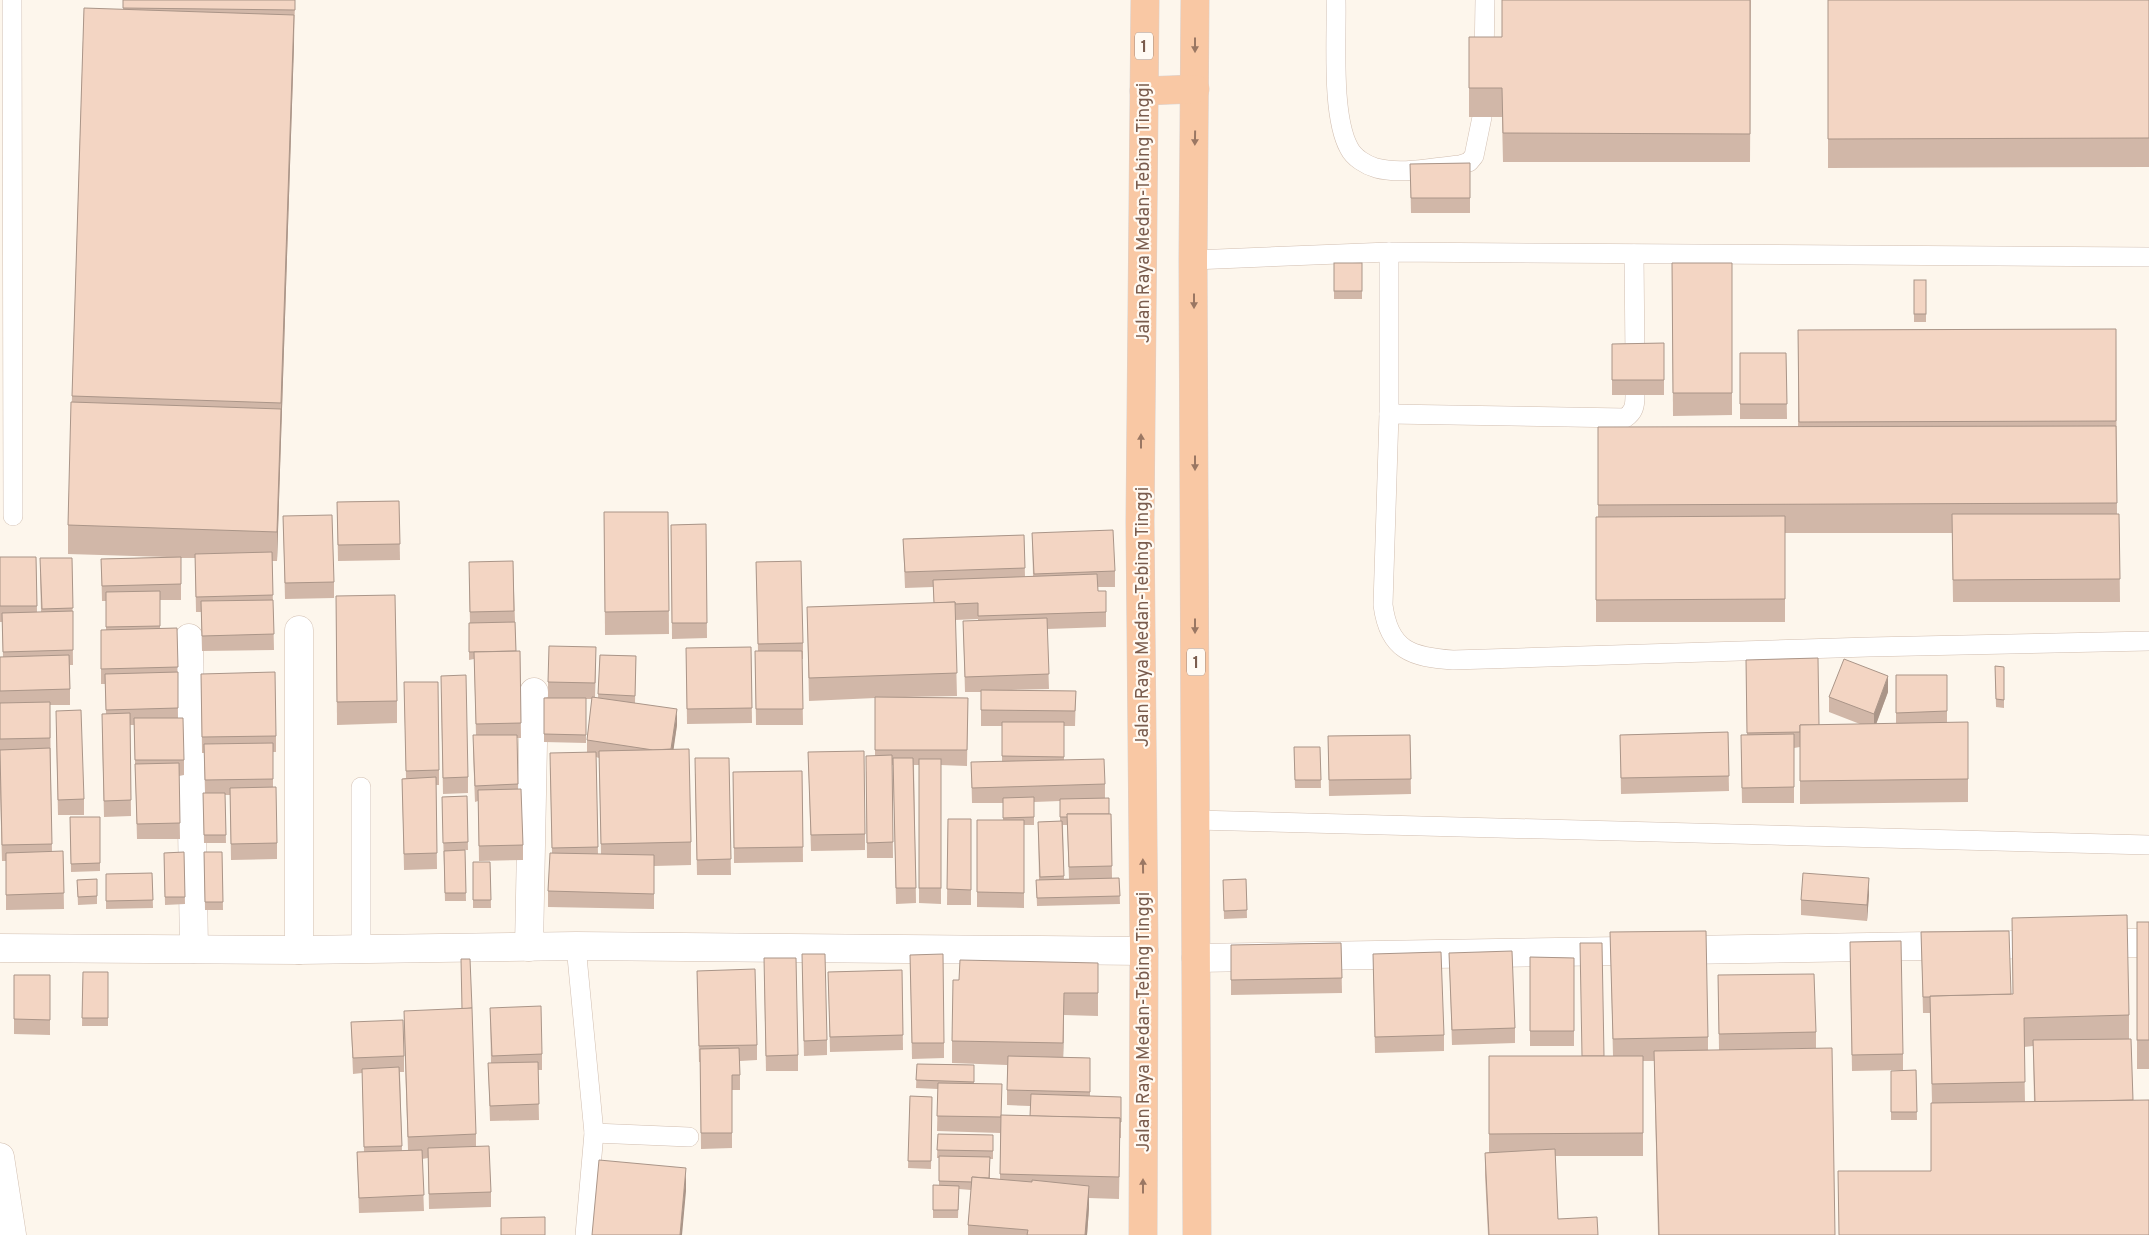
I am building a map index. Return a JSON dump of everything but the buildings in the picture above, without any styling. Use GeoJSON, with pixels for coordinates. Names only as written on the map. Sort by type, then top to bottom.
{"type":"FeatureCollection","features":[{"type":"Feature","properties":{"kind":"highway","name":"Jalan Raya Medan-Tebing Tinggi"},"geometry":{"type":"LineString","coordinates":[[1143,1235],[1144,951],[1140,522],[1145,0]]}},
{"type":"Feature","properties":{"kind":"highway","name":"1"},"geometry":{"type":"LineString","coordinates":[[1195,0],[1193,260],[1197,1235]]}},
{"type":"Feature","properties":{"kind":"highway"},"geometry":{"type":"LineString","coordinates":[[1144,91],[1195,89]]}},
{"type":"Feature","properties":{"kind":"street"},"geometry":{"type":"LineString","coordinates":[[299,630],[299,950]]}},
{"type":"Feature","properties":{"kind":"street"},"geometry":{"type":"LineString","coordinates":[[188,638],[194,949]]}},
{"type":"Feature","properties":{"kind":"street"},"geometry":{"type":"LineString","coordinates":[[529,947],[534,692]]}},
{"type":"Feature","properties":{"kind":"street"},"geometry":{"type":"LineString","coordinates":[[1196,958],[2149,943]]}},
{"type":"Feature","properties":{"kind":"street"},"geometry":{"type":"LineString","coordinates":[[0,948],[299,950],[576,946],[1144,951]]}},
{"type":"Feature","properties":{"kind":"street"},"geometry":{"type":"LineString","coordinates":[[0,1157],[12,1235]]}},
{"type":"Feature","properties":{"kind":"lane"},"geometry":{"type":"LineString","coordinates":[[2,0],[12,0],[13,516]]}},
{"type":"Feature","properties":{"kind":"lane"},"geometry":{"type":"LineString","coordinates":[[1336,0],[1338,108],[1343,131],[1350,150],[1362,162],[1377,168],[1396,170],[1460,165],[1469,162],[1474,156],[1482,117]]}},
{"type":"Feature","properties":{"kind":"lane"},"geometry":{"type":"LineString","coordinates":[[1484,0],[1484,66]]}},
{"type":"Feature","properties":{"kind":"lane"},"geometry":{"type":"LineString","coordinates":[[1193,260],[1389,252],[2149,257]]}},
{"type":"Feature","properties":{"kind":"lane"},"geometry":{"type":"LineString","coordinates":[[1389,252],[1388,414],[1383,605],[1385,620],[1391,634],[1399,645],[1412,654],[1453,660],[1859,647],[2149,641]]}},
{"type":"Feature","properties":{"kind":"lane"},"geometry":{"type":"LineString","coordinates":[[1634,254],[1635,359]]}},
{"type":"Feature","properties":{"kind":"lane"},"geometry":{"type":"LineString","coordinates":[[1388,414],[1625,418],[1631,414],[1634,408],[1635,395]]}},
{"type":"Feature","properties":{"kind":"lane"},"geometry":{"type":"LineString","coordinates":[[361,787],[361,949]]}},
{"type":"Feature","properties":{"kind":"lane"},"geometry":{"type":"LineString","coordinates":[[1196,820],[2149,846]]}},
{"type":"Feature","properties":{"kind":"lane"},"geometry":{"type":"LineString","coordinates":[[576,946],[594,1133],[585,1235]]}},
{"type":"Feature","properties":{"kind":"lane"},"geometry":{"type":"LineString","coordinates":[[594,1133],[689,1137]]}}]}
